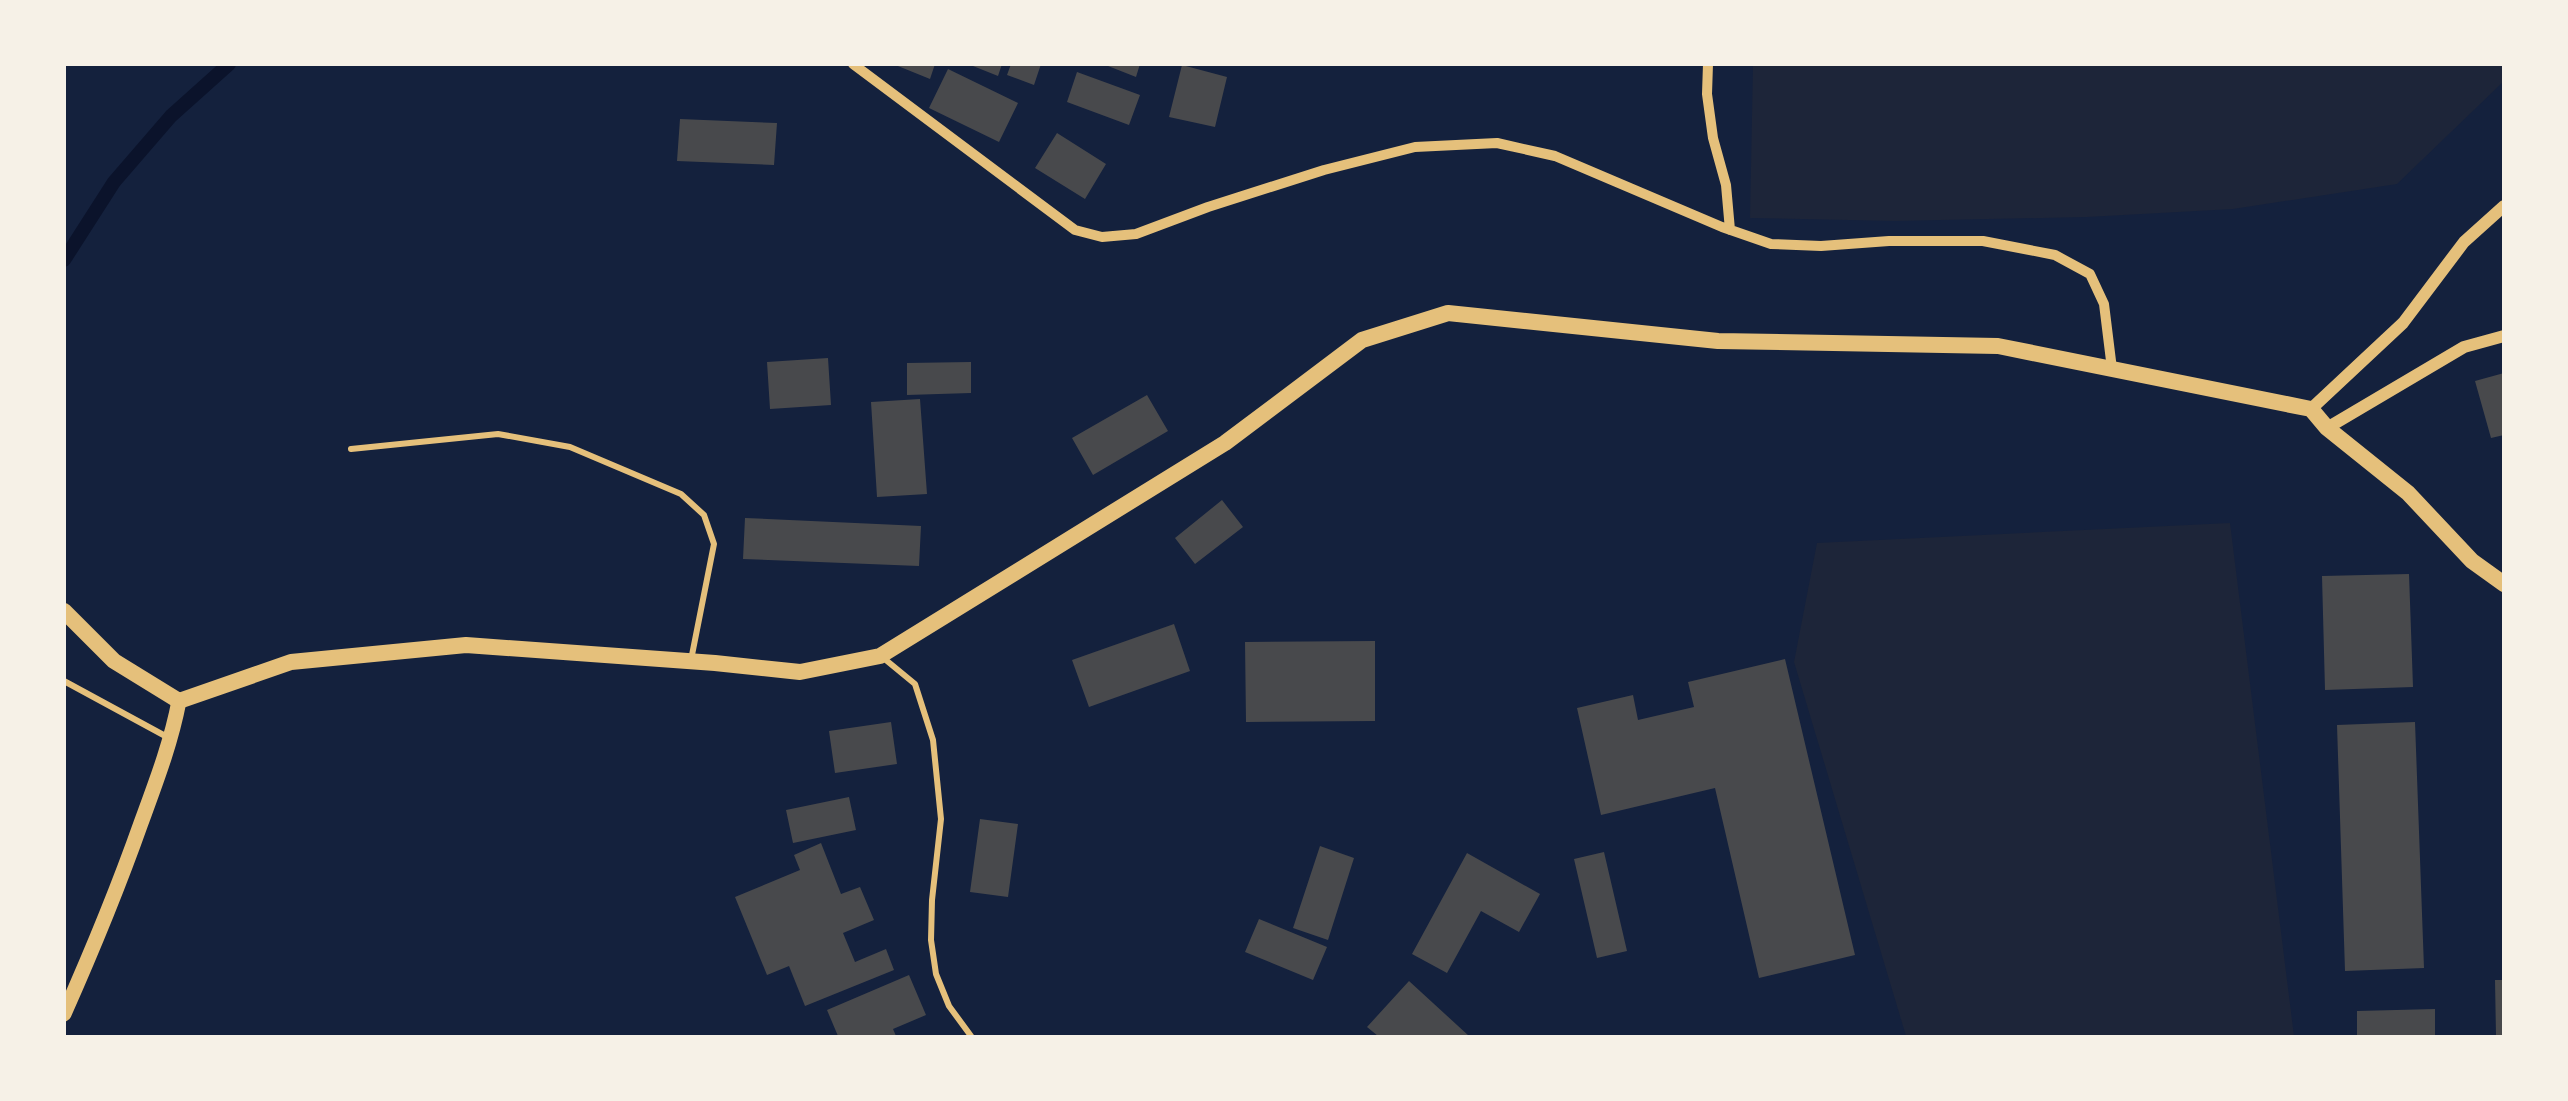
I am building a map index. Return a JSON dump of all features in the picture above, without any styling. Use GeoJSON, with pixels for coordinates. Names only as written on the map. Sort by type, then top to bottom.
{"type":"FeatureCollection","features":[{"type":"Feature","properties":{"kind":"highway"},"geometry":{"type":"LineString","coordinates":[[64,611],[114,661],[179,701],[291,662],[466,645],[691,661],[800,672],[880,656],[1225,443],[1362,340],[1448,314],[1718,341],[1998,346],[2311,408],[2327,428],[2408,493],[2472,561],[2504,584]]}},
{"type":"Feature","properties":{"kind":"main road"},"geometry":{"type":"LineString","coordinates":[[2311,408],[2403,323],[2464,242],[2504,206]]}},
{"type":"Feature","properties":{"kind":"main road"},"geometry":{"type":"LineString","coordinates":[[2327,428],[2464,347],[2504,336]]}},
{"type":"Feature","properties":{"kind":"main road"},"geometry":{"type":"LineString","coordinates":[[64,1014],[116,893],[172,740],[179,701]]}},
{"type":"Feature","properties":{"kind":"street"},"geometry":{"type":"LineString","coordinates":[[853,64],[1075,230],[1102,237],[1136,234],[1208,207],[1324,170],[1415,147],[1497,143],[1555,156],[1730,230],[1771,244],[1821,246],[1889,242],[1983,241],[2055,255],[2090,273],[2104,304],[2112,369]]}},
{"type":"Feature","properties":{"kind":"street"},"geometry":{"type":"LineString","coordinates":[[1708,64],[1707,94],[1713,138],[1726,185],[1730,230]]}},
{"type":"Feature","properties":{"kind":"street"},"geometry":{"type":"LineString","coordinates":[[351,450],[498,434],[570,447],[681,494],[704,515],[714,544],[691,661]]}},
{"type":"Feature","properties":{"kind":"street"},"geometry":{"type":"LineString","coordinates":[[880,656],[915,684],[933,740],[941,819],[932,900],[931,940],[936,974],[949,1006],[971,1036]]}},
{"type":"Feature","properties":{"kind":"street"},"geometry":{"type":"LineString","coordinates":[[64,681],[172,740]]}},
{"type":"Feature","properties":{"kind":"shaded area"},"geometry":{"type":"Polygon","coordinates":[[[2503,64],[2504,81],[2397,184],[2233,209],[2087,217],[1895,221],[1750,218],[1753,65],[2503,64]]]}},
{"type":"Feature","properties":{"kind":"shaded area"},"geometry":{"type":"Polygon","coordinates":[[[2230,523],[2294,1036],[1906,1036],[1794,662],[1817,543],[2230,523]]]}},
{"type":"Feature","properties":{"kind":"building"},"geometry":{"type":"Polygon","coordinates":[[[893,64],[935,64],[930,79],[893,64]]]}},
{"type":"Feature","properties":{"kind":"building"},"geometry":{"type":"Polygon","coordinates":[[[968,64],[1002,64],[998,76],[968,64]]]}},
{"type":"Feature","properties":{"kind":"building"},"geometry":{"type":"Polygon","coordinates":[[[1011,64],[1041,64],[1034,85],[1007,75],[1011,64]]]}},
{"type":"Feature","properties":{"kind":"building"},"geometry":{"type":"Polygon","coordinates":[[[1103,64],[1140,64],[1136,77],[1103,64]]]}},
{"type":"Feature","properties":{"kind":"building"},"geometry":{"type":"Polygon","coordinates":[[[1182,65],[1227,77],[1215,127],[1169,117],[1182,65]]]}},
{"type":"Feature","properties":{"kind":"building"},"geometry":{"type":"Polygon","coordinates":[[[948,69],[1018,103],[999,142],[929,108],[948,69]]]}},
{"type":"Feature","properties":{"kind":"building"},"geometry":{"type":"Polygon","coordinates":[[[1077,72],[1140,95],[1129,125],[1067,102],[1077,72]]]}},
{"type":"Feature","properties":{"kind":"building"},"geometry":{"type":"Polygon","coordinates":[[[680,119],[777,123],[774,165],[677,161],[680,119]]]}},
{"type":"Feature","properties":{"kind":"building"},"geometry":{"type":"Polygon","coordinates":[[[1057,133],[1106,164],[1085,199],[1035,168],[1057,133]]]}},
{"type":"Feature","properties":{"kind":"building"},"geometry":{"type":"Polygon","coordinates":[[[828,358],[831,405],[770,409],[767,362],[828,358]]]}},
{"type":"Feature","properties":{"kind":"building"},"geometry":{"type":"Polygon","coordinates":[[[971,362],[971,393],[907,395],[907,363],[971,362]]]}},
{"type":"Feature","properties":{"kind":"building"},"geometry":{"type":"Polygon","coordinates":[[[2504,373],[2504,435],[2491,438],[2475,381],[2504,373]]]}},
{"type":"Feature","properties":{"kind":"building"},"geometry":{"type":"Polygon","coordinates":[[[1147,395],[1168,431],[1093,475],[1072,438],[1147,395]]]}},
{"type":"Feature","properties":{"kind":"building"},"geometry":{"type":"Polygon","coordinates":[[[920,399],[927,494],[877,497],[871,402],[920,399]]]}},
{"type":"Feature","properties":{"kind":"building"},"geometry":{"type":"Polygon","coordinates":[[[1222,500],[1243,527],[1195,564],[1175,538],[1222,500]]]}},
{"type":"Feature","properties":{"kind":"building"},"geometry":{"type":"Polygon","coordinates":[[[745,518],[921,526],[919,566],[743,559],[745,518]]]}},
{"type":"Feature","properties":{"kind":"building"},"geometry":{"type":"Polygon","coordinates":[[[2409,574],[2413,687],[2325,690],[2322,576],[2409,574]]]}},
{"type":"Feature","properties":{"kind":"building"},"geometry":{"type":"Polygon","coordinates":[[[1174,624],[1190,671],[1089,707],[1072,660],[1174,624]]]}},
{"type":"Feature","properties":{"kind":"building"},"geometry":{"type":"Polygon","coordinates":[[[1375,641],[1375,721],[1246,722],[1245,642],[1375,641]]]}},
{"type":"Feature","properties":{"kind":"building"},"geometry":{"type":"Polygon","coordinates":[[[1785,659],[1855,955],[1759,978],[1715,788],[1601,815],[1577,708],[1633,695],[1638,720],[1694,707],[1688,682],[1785,659]]]}},
{"type":"Feature","properties":{"kind":"building"},"geometry":{"type":"Polygon","coordinates":[[[891,722],[897,764],[835,773],[829,731],[891,722]]]}},
{"type":"Feature","properties":{"kind":"building"},"geometry":{"type":"Polygon","coordinates":[[[2415,722],[2424,968],[2345,971],[2337,725],[2415,722]]]}},
{"type":"Feature","properties":{"kind":"building"},"geometry":{"type":"Polygon","coordinates":[[[849,797],[856,830],[793,843],[786,810],[849,797]]]}},
{"type":"Feature","properties":{"kind":"building"},"geometry":{"type":"Polygon","coordinates":[[[980,819],[1018,824],[1008,897],[970,892],[980,819]]]}},
{"type":"Feature","properties":{"kind":"building"},"geometry":{"type":"Polygon","coordinates":[[[821,843],[841,894],[860,887],[874,920],[843,933],[855,962],[886,949],[894,970],[805,1006],[789,966],[767,975],[735,897],[800,870],[794,855],[821,843]]]}},
{"type":"Feature","properties":{"kind":"building"},"geometry":{"type":"Polygon","coordinates":[[[1320,846],[1354,858],[1328,940],[1293,928],[1320,846]]]}},
{"type":"Feature","properties":{"kind":"building"},"geometry":{"type":"Polygon","coordinates":[[[1604,852],[1627,951],[1597,958],[1574,859],[1604,852]]]}},
{"type":"Feature","properties":{"kind":"building"},"geometry":{"type":"Polygon","coordinates":[[[1467,853],[1540,894],[1519,932],[1481,911],[1447,973],[1412,954],[1467,853]]]}},
{"type":"Feature","properties":{"kind":"building"},"geometry":{"type":"Polygon","coordinates":[[[1259,919],[1327,947],[1313,980],[1245,952],[1259,919]]]}},
{"type":"Feature","properties":{"kind":"building"},"geometry":{"type":"Polygon","coordinates":[[[909,975],[926,1015],[893,1029],[896,1036],[838,1036],[827,1010],[909,975]]]}},
{"type":"Feature","properties":{"kind":"building"},"geometry":{"type":"Polygon","coordinates":[[[2495,980],[2504,980],[2504,1036],[2496,1036],[2495,980]]]}},
{"type":"Feature","properties":{"kind":"building"},"geometry":{"type":"Polygon","coordinates":[[[1409,981],[1469,1036],[1378,1036],[1367,1027],[1409,981]]]}},
{"type":"Feature","properties":{"kind":"building"},"geometry":{"type":"Polygon","coordinates":[[[2435,1009],[2435,1036],[2357,1036],[2357,1011],[2435,1009]]]}},
{"type":"Feature","properties":{"kind":"waterway"},"geometry":{"type":"LineString","coordinates":[[64,260],[114,182],[171,116],[229,64]]}}]}
